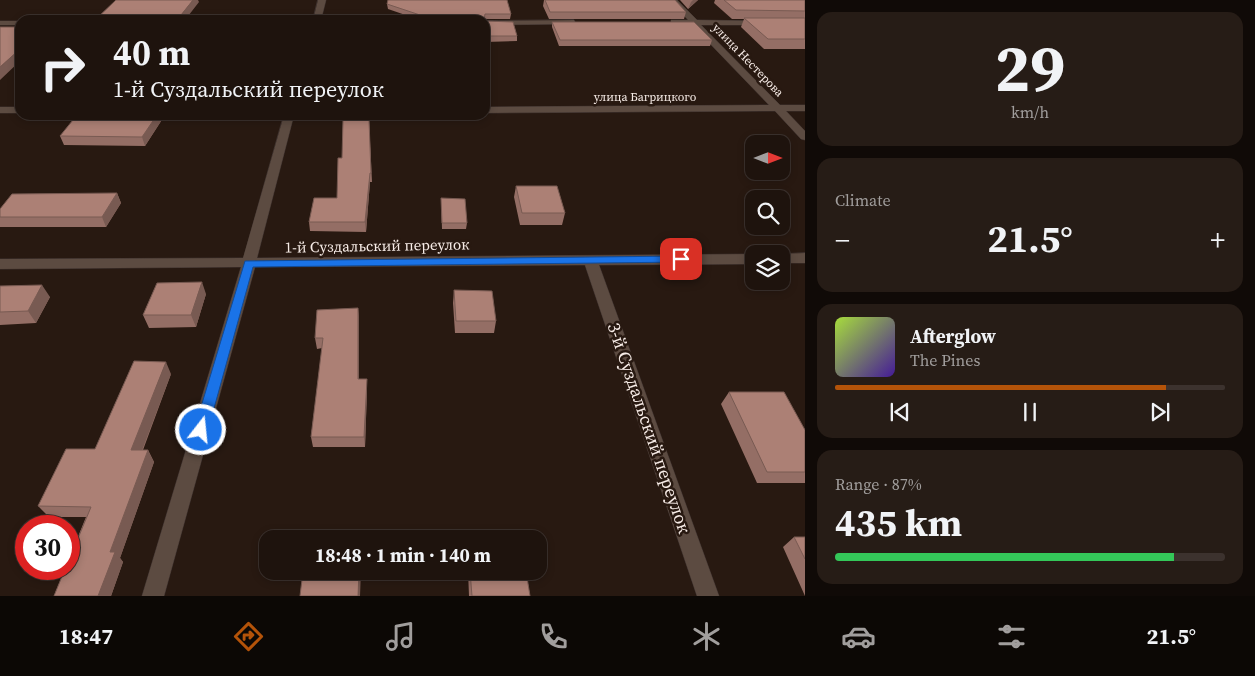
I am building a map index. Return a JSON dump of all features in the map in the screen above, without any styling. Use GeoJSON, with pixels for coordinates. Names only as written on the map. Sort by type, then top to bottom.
{"type":"FeatureCollection","features":[{"type":"Feature","properties":{"kind":"street"},"geometry":{"type":"LineString","coordinates":[[318,15],[322,0]]}},
{"type":"Feature","properties":{"kind":"street","name":"улица Нестерова"},"geometry":{"type":"LineString","coordinates":[[673,0],[805,137]]}},
{"type":"Feature","properties":{"kind":"street"},"geometry":{"type":"LineString","coordinates":[[490,22],[584,22]]}},
{"type":"Feature","properties":{"kind":"street"},"geometry":{"type":"LineString","coordinates":[[664,22],[768,23]]}},
{"type":"Feature","properties":{"kind":"street"},"geometry":{"type":"LineString","coordinates":[[0,23],[15,23]]}},
{"type":"Feature","properties":{"kind":"street","name":"улица Багрицкого"},"geometry":{"type":"LineString","coordinates":[[490,110],[805,108]]}},
{"type":"Feature","properties":{"kind":"street"},"geometry":{"type":"LineString","coordinates":[[0,110],[15,110]]}},
{"type":"Feature","properties":{"kind":"street"},"geometry":{"type":"LineString","coordinates":[[153,596],[249,263],[288,120]]}},
{"type":"Feature","properties":{"kind":"street"},"geometry":{"type":"LineString","coordinates":[[790,258],[805,258]]}},
{"type":"Feature","properties":{"kind":"street","name":"1-й Суздальский переулок"},"geometry":{"type":"LineString","coordinates":[[0,264],[745,259]]}},
{"type":"Feature","properties":{"kind":"street","name":"3-й Суздальский переулок"},"geometry":{"type":"LineString","coordinates":[[590,260],[708,596]]}},
{"type":"Feature","properties":{"kind":"building"},"geometry":{"type":"Polygon","coordinates":[[[116,0],[193,0],[181,15],[100,15],[116,0]]]}},
{"type":"Feature","properties":{"kind":"building"},"geometry":{"type":"Polygon","coordinates":[[[388,0],[507,0],[511,14],[420,15],[387,4],[388,0]]]}},
{"type":"Feature","properties":{"kind":"building"},"geometry":{"type":"Polygon","coordinates":[[[545,0],[675,0],[686,12],[550,12],[545,0]]]}},
{"type":"Feature","properties":{"kind":"building"},"geometry":{"type":"Polygon","coordinates":[[[724,0],[805,0],[805,11],[736,10],[724,0]]]}},
{"type":"Feature","properties":{"kind":"building"},"geometry":{"type":"Polygon","coordinates":[[[744,18],[805,18],[805,39],[768,39],[744,18]]]}},
{"type":"Feature","properties":{"kind":"building"},"geometry":{"type":"Polygon","coordinates":[[[490,21],[513,22],[517,36],[490,36],[490,21]]]}},
{"type":"Feature","properties":{"kind":"building"},"geometry":{"type":"Polygon","coordinates":[[[552,22],[694,22],[712,40],[560,40],[552,22]]]}},
{"type":"Feature","properties":{"kind":"building"},"geometry":{"type":"Polygon","coordinates":[[[0,27],[15,27],[15,54],[0,67],[0,27]]]}},
{"type":"Feature","properties":{"kind":"building"},"geometry":{"type":"Polygon","coordinates":[[[73,120],[154,120],[142,137],[60,136],[73,120]]]}},
{"type":"Feature","properties":{"kind":"building"},"geometry":{"type":"Polygon","coordinates":[[[343,120],[369,120],[371,173],[365,222],[309,222],[314,198],[337,198],[338,158],[342,158],[343,120]]]}},
{"type":"Feature","properties":{"kind":"building"},"geometry":{"type":"Polygon","coordinates":[[[516,186],[557,186],[565,213],[522,213],[516,186]]]}},
{"type":"Feature","properties":{"kind":"building"},"geometry":{"type":"Polygon","coordinates":[[[117,193],[102,217],[0,217],[0,209],[12,194],[117,193]]]}},
{"type":"Feature","properties":{"kind":"building"},"geometry":{"type":"Polygon","coordinates":[[[441,198],[465,199],[467,223],[442,223],[441,198]]]}},
{"type":"Feature","properties":{"kind":"building"},"geometry":{"type":"Polygon","coordinates":[[[202,282],[191,315],[143,315],[157,283],[202,282]]]}},
{"type":"Feature","properties":{"kind":"building"},"geometry":{"type":"Polygon","coordinates":[[[42,285],[28,311],[0,312],[0,286],[42,285]]]}},
{"type":"Feature","properties":{"kind":"building"},"geometry":{"type":"Polygon","coordinates":[[[454,290],[492,291],[496,321],[456,321],[454,290]]]}},
{"type":"Feature","properties":{"kind":"building"},"geometry":{"type":"Polygon","coordinates":[[[358,308],[358,379],[367,379],[364,437],[311,437],[323,338],[315,338],[317,310],[358,308]]]}},
{"type":"Feature","properties":{"kind":"building"},"geometry":{"type":"Polygon","coordinates":[[[134,361],[166,362],[131,450],[148,450],[110,552],[115,552],[98,596],[54,596],[61,580],[80,580],[80,534],[91,507],[38,506],[66,449],[95,449],[134,361]]]}},
{"type":"Feature","properties":{"kind":"building"},"geometry":{"type":"Polygon","coordinates":[[[729,392],[784,392],[805,430],[805,472],[767,472],[729,392]]]}},
{"type":"Feature","properties":{"kind":"building"},"geometry":{"type":"Polygon","coordinates":[[[794,537],[805,537],[805,559],[794,537]]]}},
{"type":"Feature","properties":{"kind":"building"},"geometry":{"type":"Polygon","coordinates":[[[302,580],[359,580],[358,596],[300,596],[302,580]]]}},
{"type":"Feature","properties":{"kind":"building"},"geometry":{"type":"Polygon","coordinates":[[[471,580],[527,580],[530,596],[472,596],[471,580]]]}},
{"type":"Feature","properties":{"kind":"route"},"geometry":{"type":"LineString","coordinates":[[201,430],[249,263],[681,259]]}}]}
